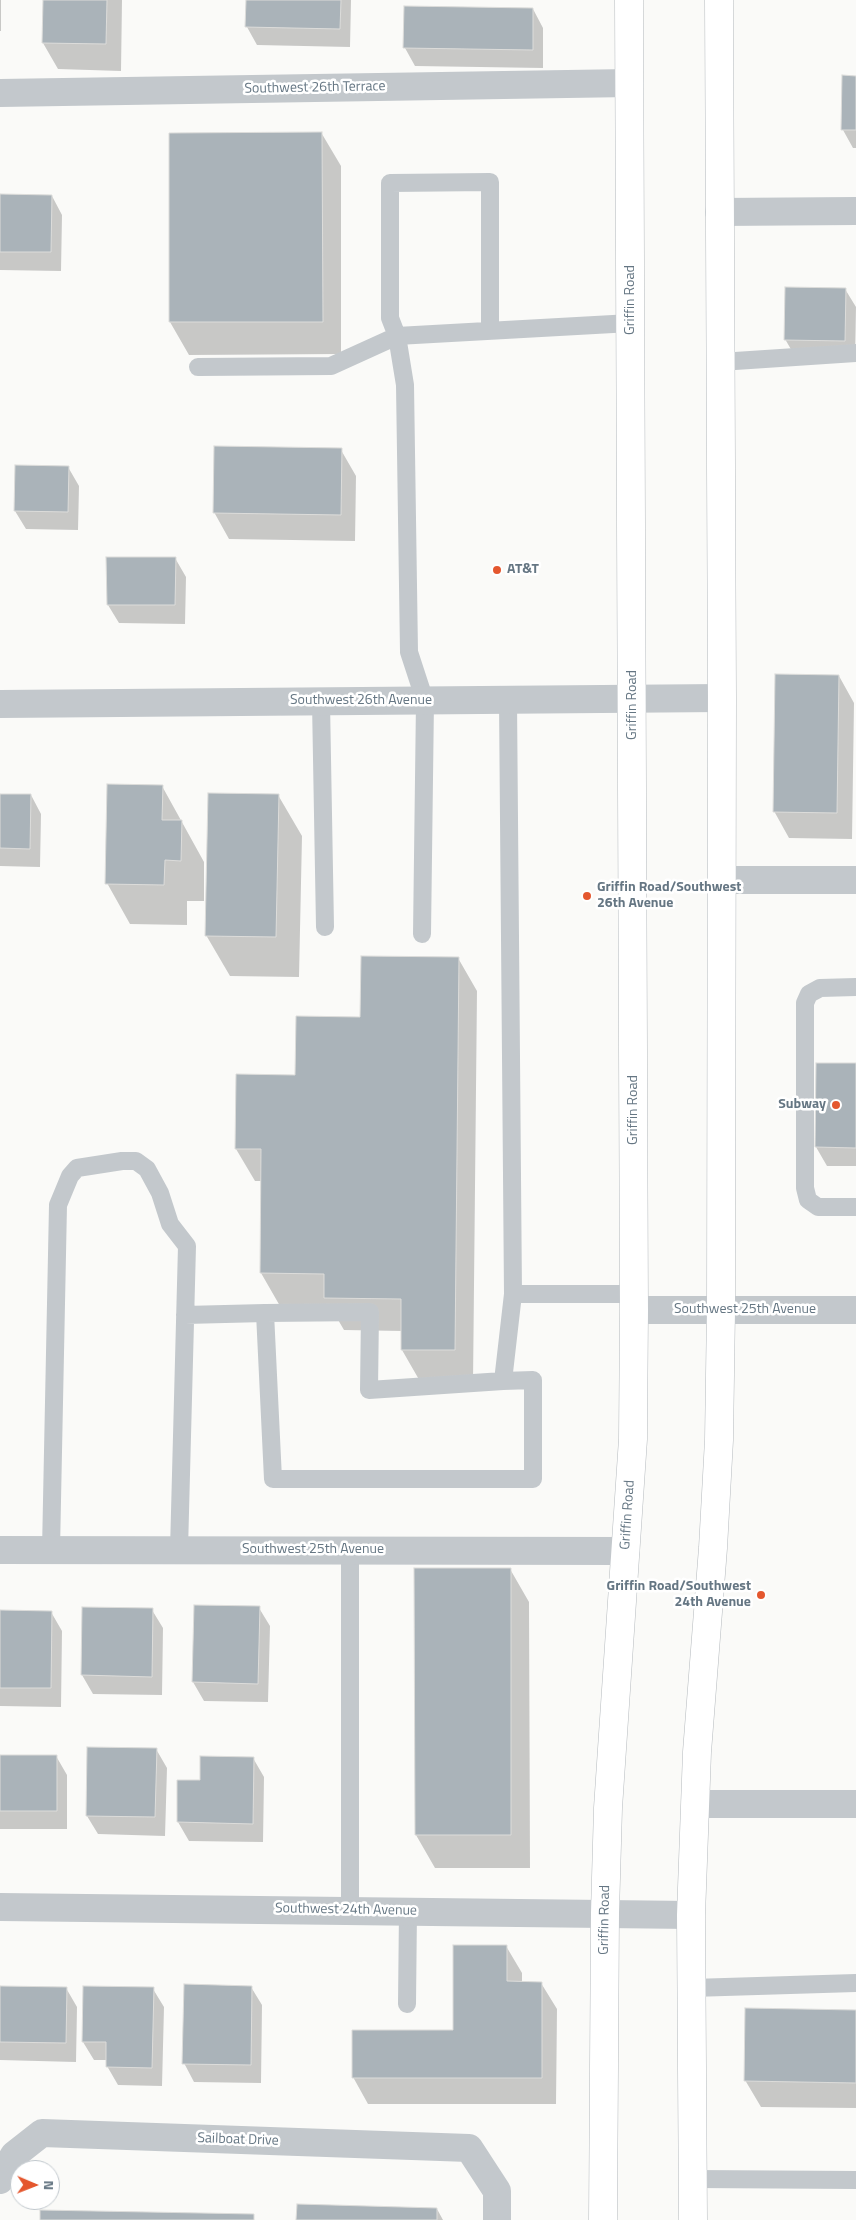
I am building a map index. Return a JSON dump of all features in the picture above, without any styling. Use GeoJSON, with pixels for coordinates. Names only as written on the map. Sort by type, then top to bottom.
{"type":"FeatureCollection","features":[{"type":"Feature","properties":{"kind":"main road","name":"Griffin Road"},"geometry":{"type":"LineString","coordinates":[[604,2220],[604,1913],[608,1808],[633,1439],[633,699],[629,0]]}},
{"type":"Feature","properties":{"kind":"main road"},"geometry":{"type":"LineString","coordinates":[[693,2220],[691,1915],[695,1804],[718,1469],[721,1310],[722,698],[719,0]]}},
{"type":"Feature","properties":{"kind":"street","name":"Southwest 26th Terrace"},"geometry":{"type":"LineString","coordinates":[[0,93],[630,83]]}},
{"type":"Feature","properties":{"kind":"street"},"geometry":{"type":"LineString","coordinates":[[719,212],[856,211]]}},
{"type":"Feature","properties":{"kind":"street","name":"Southwest 26th Avenue"},"geometry":{"type":"LineString","coordinates":[[0,704],[722,698]]}},
{"type":"Feature","properties":{"kind":"street"},"geometry":{"type":"LineString","coordinates":[[721,880],[856,880]]}},
{"type":"Feature","properties":{"kind":"street","name":"Southwest 25th Avenue"},"geometry":{"type":"LineString","coordinates":[[634,1302],[721,1310],[856,1310]]}},
{"type":"Feature","properties":{"kind":"street","name":"Southwest 25th Avenue"},"geometry":{"type":"LineString","coordinates":[[0,1550],[626,1551]]}},
{"type":"Feature","properties":{"kind":"street"},"geometry":{"type":"LineString","coordinates":[[695,1804],[856,1804]]}},
{"type":"Feature","properties":{"kind":"street","name":"Southwest 24th Avenue"},"geometry":{"type":"LineString","coordinates":[[0,1907],[408,1910],[691,1915]]}},
{"type":"Feature","properties":{"kind":"street","name":"Sailboat Drive"},"geometry":{"type":"LineString","coordinates":[[0,2180],[14,2155],[42,2133],[468,2148],[496,2191],[497,2220]]}},
{"type":"Feature","properties":{"kind":"lane"},"geometry":{"type":"LineString","coordinates":[[422,934],[425,701],[409,652],[405,385],[397,336],[390,318],[390,183],[490,182],[490,331]]}},
{"type":"Feature","properties":{"kind":"lane"},"geometry":{"type":"LineString","coordinates":[[198,367],[331,366],[397,336],[631,323]]}},
{"type":"Feature","properties":{"kind":"lane"},"geometry":{"type":"LineString","coordinates":[[720,362],[856,353]]}},
{"type":"Feature","properties":{"kind":"lane"},"geometry":{"type":"LineString","coordinates":[[503,1381],[514,1294],[508,700]]}},
{"type":"Feature","properties":{"kind":"lane"},"geometry":{"type":"LineString","coordinates":[[321,702],[325,927]]}},
{"type":"Feature","properties":{"kind":"lane"},"geometry":{"type":"LineString","coordinates":[[856,987],[820,988],[809,994],[805,1002],[805,1188],[808,1200],[818,1207],[856,1207]]}},
{"type":"Feature","properties":{"kind":"lane"},"geometry":{"type":"LineString","coordinates":[[51,1550],[58,1205],[70,1176],[77,1168],[122,1161],[136,1161],[147,1170],[160,1193],[170,1224],[187,1246],[180,1550]]}},
{"type":"Feature","properties":{"kind":"lane"},"geometry":{"type":"LineString","coordinates":[[514,1294],[634,1302]]}},
{"type":"Feature","properties":{"kind":"lane"},"geometry":{"type":"LineString","coordinates":[[186,1315],[265,1313],[370,1312],[369,1390],[533,1380],[533,1480],[273,1480],[265,1313]]}},
{"type":"Feature","properties":{"kind":"lane"},"geometry":{"type":"LineString","coordinates":[[350,1550],[350,1910]]}},
{"type":"Feature","properties":{"kind":"lane"},"geometry":{"type":"LineString","coordinates":[[407,2004],[408,1910]]}},
{"type":"Feature","properties":{"kind":"lane"},"geometry":{"type":"LineString","coordinates":[[692,1988],[856,1983]]}},
{"type":"Feature","properties":{"kind":"lane"},"geometry":{"type":"LineString","coordinates":[[693,2179],[856,2180]]}},
{"type":"Feature","properties":{"kind":"building"},"geometry":{"type":"Polygon","coordinates":[[[43,0],[107,0],[106,44],[42,43],[43,0]]]}},
{"type":"Feature","properties":{"kind":"building"},"geometry":{"type":"Polygon","coordinates":[[[246,0],[341,0],[340,29],[245,27],[246,0]]]}},
{"type":"Feature","properties":{"kind":"building"},"geometry":{"type":"Polygon","coordinates":[[[404,6],[533,8],[533,50],[403,48],[404,6]]]}},
{"type":"Feature","properties":{"kind":"building"},"geometry":{"type":"Polygon","coordinates":[[[842,75],[856,76],[856,130],[841,130],[842,75]]]}},
{"type":"Feature","properties":{"kind":"building"},"geometry":{"type":"Polygon","coordinates":[[[322,132],[323,322],[169,322],[169,133],[322,132]]]}},
{"type":"Feature","properties":{"kind":"building"},"geometry":{"type":"Polygon","coordinates":[[[0,194],[52,195],[51,252],[0,252],[0,194]]]}},
{"type":"Feature","properties":{"kind":"building"},"geometry":{"type":"Polygon","coordinates":[[[785,287],[846,288],[845,341],[784,340],[785,287]]]}},
{"type":"Feature","properties":{"kind":"building"},"geometry":{"type":"Polygon","coordinates":[[[214,446],[342,448],[341,515],[213,513],[214,446]]]}},
{"type":"Feature","properties":{"kind":"building"},"geometry":{"type":"Polygon","coordinates":[[[15,465],[69,466],[68,512],[14,511],[15,465]]]}},
{"type":"Feature","properties":{"kind":"building"},"geometry":{"type":"Polygon","coordinates":[[[106,557],[176,557],[175,605],[107,605],[106,557]]]}},
{"type":"Feature","properties":{"kind":"building"},"geometry":{"type":"Polygon","coordinates":[[[775,674],[839,675],[837,813],[773,812],[775,674]]]}},
{"type":"Feature","properties":{"kind":"building"},"geometry":{"type":"Polygon","coordinates":[[[107,784],[163,785],[162,820],[182,820],[181,861],[165,860],[164,885],[105,884],[107,784]]]}},
{"type":"Feature","properties":{"kind":"building"},"geometry":{"type":"Polygon","coordinates":[[[208,793],[279,794],[276,937],[205,936],[208,793]]]}},
{"type":"Feature","properties":{"kind":"building"},"geometry":{"type":"Polygon","coordinates":[[[0,794],[31,794],[30,849],[0,848],[0,794]]]}},
{"type":"Feature","properties":{"kind":"building"},"geometry":{"type":"Polygon","coordinates":[[[361,956],[459,957],[455,1350],[401,1350],[401,1299],[324,1298],[324,1274],[260,1273],[261,1149],[235,1149],[236,1074],[295,1075],[296,1016],[360,1017],[361,956]]]}},
{"type":"Feature","properties":{"kind":"building","name":"Subway"},"geometry":{"type":"Polygon","coordinates":[[[816,1063],[856,1063],[856,1148],[815,1147],[816,1063]]]}},
{"type":"Feature","properties":{"kind":"building"},"geometry":{"type":"Polygon","coordinates":[[[414,1568],[511,1568],[511,1835],[415,1835],[414,1568]]]}},
{"type":"Feature","properties":{"kind":"building"},"geometry":{"type":"Polygon","coordinates":[[[194,1605],[260,1606],[258,1684],[192,1682],[194,1605]]]}},
{"type":"Feature","properties":{"kind":"building"},"geometry":{"type":"Polygon","coordinates":[[[82,1607],[153,1608],[152,1677],[81,1675],[82,1607]]]}},
{"type":"Feature","properties":{"kind":"building"},"geometry":{"type":"Polygon","coordinates":[[[0,1610],[52,1611],[51,1688],[0,1688],[0,1610]]]}},
{"type":"Feature","properties":{"kind":"building"},"geometry":{"type":"Polygon","coordinates":[[[87,1747],[157,1748],[155,1817],[86,1816],[87,1747]]]}},
{"type":"Feature","properties":{"kind":"building"},"geometry":{"type":"Polygon","coordinates":[[[0,1755],[57,1755],[57,1811],[0,1811],[0,1755]]]}},
{"type":"Feature","properties":{"kind":"building"},"geometry":{"type":"Polygon","coordinates":[[[200,1756],[254,1757],[253,1824],[177,1822],[177,1780],[200,1780],[200,1756]]]}},
{"type":"Feature","properties":{"kind":"building"},"geometry":{"type":"Polygon","coordinates":[[[453,1945],[507,1945],[507,1981],[542,1982],[542,2078],[352,2078],[352,2030],[453,2030],[453,1945]]]}},
{"type":"Feature","properties":{"kind":"building"},"geometry":{"type":"Polygon","coordinates":[[[184,1984],[252,1986],[251,2065],[182,2064],[184,1984]]]}},
{"type":"Feature","properties":{"kind":"building"},"geometry":{"type":"Polygon","coordinates":[[[0,1986],[67,1987],[66,2043],[0,2042],[0,1986]]]}},
{"type":"Feature","properties":{"kind":"building"},"geometry":{"type":"Polygon","coordinates":[[[83,1986],[154,1987],[152,2068],[106,2067],[106,2042],[82,2042],[83,1986]]]}},
{"type":"Feature","properties":{"kind":"building"},"geometry":{"type":"Polygon","coordinates":[[[745,2008],[856,2010],[856,2083],[744,2081],[745,2008]]]}},
{"type":"Feature","properties":{"kind":"building"},"geometry":{"type":"Polygon","coordinates":[[[297,2204],[437,2208],[437,2220],[296,2220],[297,2204]]]}},
{"type":"Feature","properties":{"kind":"building"},"geometry":{"type":"Polygon","coordinates":[[[40,2210],[254,2214],[254,2220],[40,2220],[40,2210]]]}},
{"type":"Feature","properties":{"kind":"place","name":"AT&T"},"geometry":{"type":"Point","coordinates":[497,570]}},
{"type":"Feature","properties":{"kind":"place","name":"Griffin Road/Southwest 26th Avenue"},"geometry":{"type":"Point","coordinates":[587,896]}},
{"type":"Feature","properties":{"kind":"place","name":"Subway"},"geometry":{"type":"Point","coordinates":[836,1105]}},
{"type":"Feature","properties":{"kind":"place","name":"Griffin Road/Southwest 24th Avenue"},"geometry":{"type":"Point","coordinates":[761,1595]}}]}
